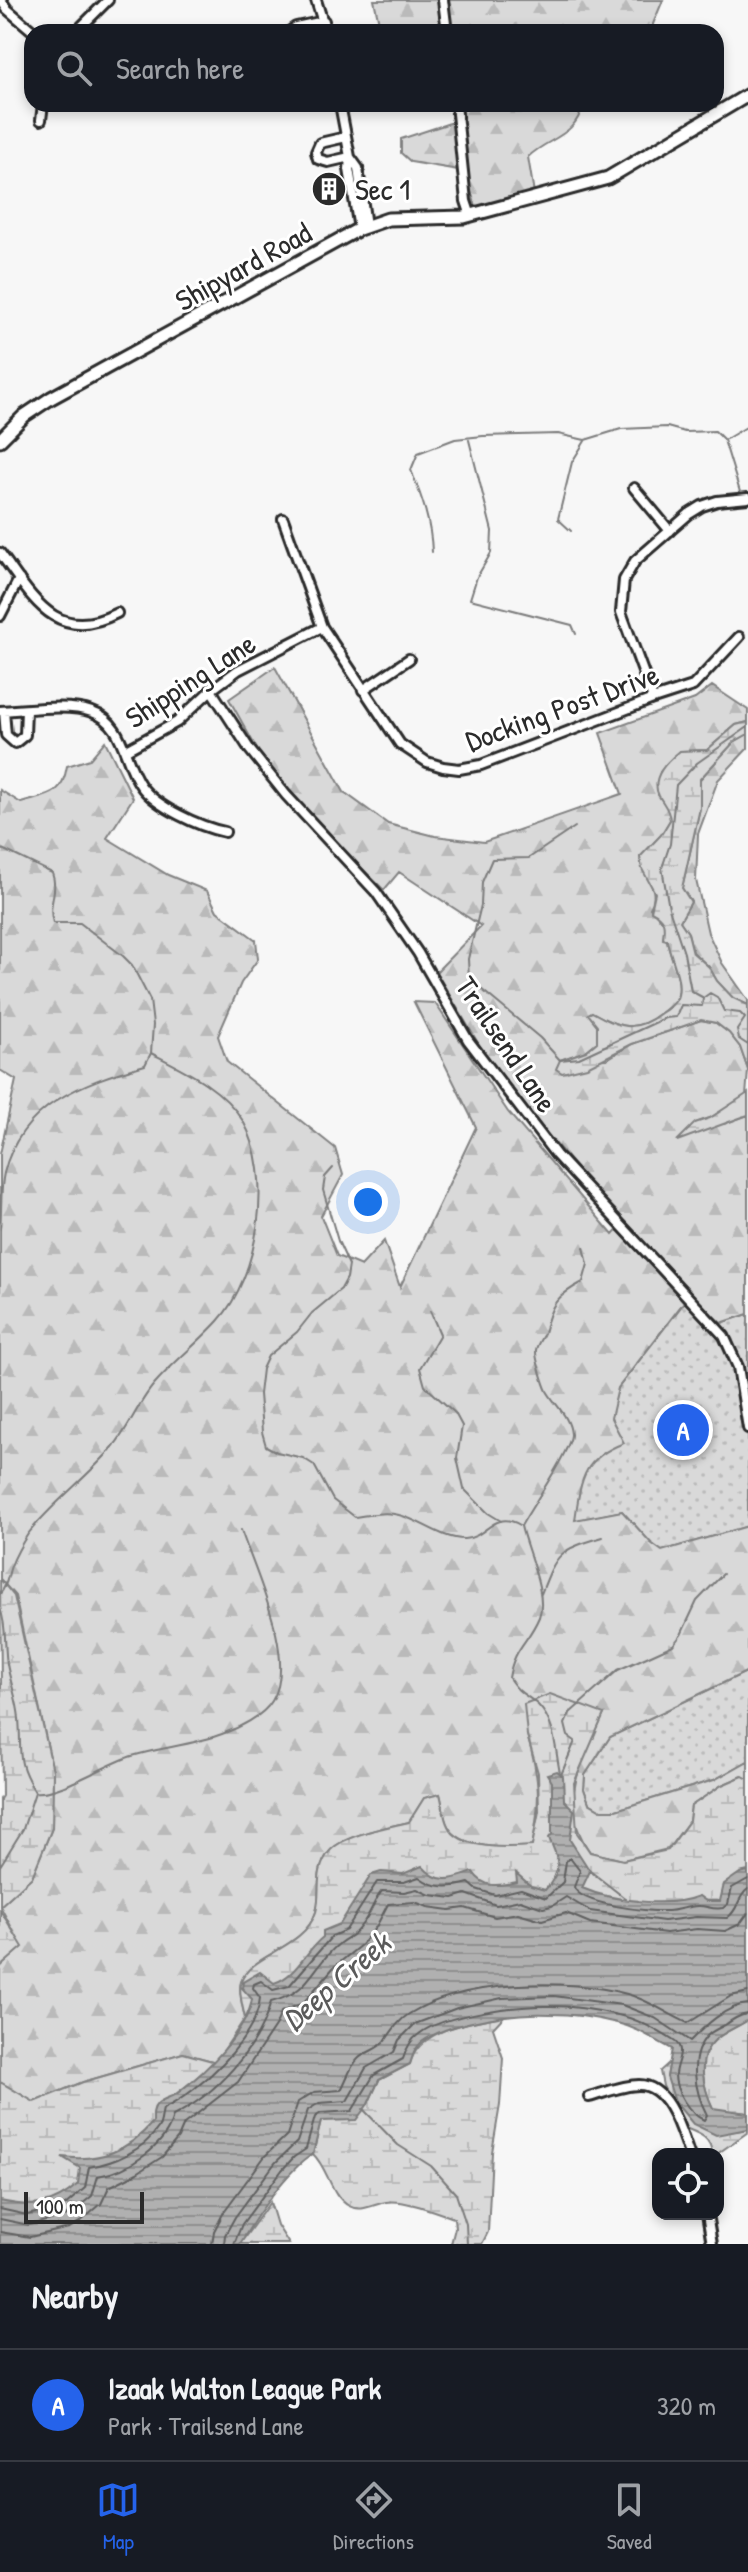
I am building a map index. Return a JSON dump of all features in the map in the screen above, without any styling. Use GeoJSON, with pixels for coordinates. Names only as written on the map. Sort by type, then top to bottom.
{"type":"FeatureCollection","features":[{"type":"Feature","properties":{"kind":"street"},"geometry":{"type":"LineString","coordinates":[[1,0],[24,24]]}},
{"type":"Feature","properties":{"kind":"street"},"geometry":{"type":"LineString","coordinates":[[84,24],[108,0]]}},
{"type":"Feature","properties":{"kind":"street"},"geometry":{"type":"LineString","coordinates":[[316,0],[325,24]]}},
{"type":"Feature","properties":{"kind":"street"},"geometry":{"type":"LineString","coordinates":[[443,0],[446,24]]}},
{"type":"Feature","properties":{"kind":"street"},"geometry":{"type":"LineString","coordinates":[[310,24],[324,21]]}},
{"type":"Feature","properties":{"kind":"street","name":"Shipyard Road"},"geometry":{"type":"LineString","coordinates":[[724,109],[748,95]]}},
{"type":"Feature","properties":{"kind":"street"},"geometry":{"type":"LineString","coordinates":[[41,120],[42,112]]}},
{"type":"Feature","properties":{"kind":"street"},"geometry":{"type":"LineString","coordinates":[[341,112],[350,157],[349,169],[363,228]]}},
{"type":"Feature","properties":{"kind":"street"},"geometry":{"type":"LineString","coordinates":[[457,112],[466,201],[471,216]]}},
{"type":"Feature","properties":{"kind":"street","name":"Shipyard Road"},"geometry":{"type":"LineString","coordinates":[[0,440],[24,416],[51,398],[363,228],[388,219],[471,216],[608,178],[719,112]]}},
{"type":"Feature","properties":{"kind":"street"},"geometry":{"type":"LineString","coordinates":[[346,137],[320,143],[316,156],[324,162],[350,157]]}},
{"type":"Feature","properties":{"kind":"street"},"geometry":{"type":"LineString","coordinates":[[634,488],[670,531]]}},
{"type":"Feature","properties":{"kind":"street"},"geometry":{"type":"LineString","coordinates":[[653,699],[621,612],[624,580],[635,561],[702,506],[748,498]]}},
{"type":"Feature","properties":{"kind":"street","name":"Docking Post Drive"},"geometry":{"type":"LineString","coordinates":[[283,519],[322,627],[400,744],[427,762],[459,769],[481,765],[693,686],[739,637]]}},
{"type":"Feature","properties":{"kind":"street"},"geometry":{"type":"LineString","coordinates":[[0,553],[39,605],[60,620],[71,624],[94,623],[117,613]]}},
{"type":"Feature","properties":{"kind":"street"},"geometry":{"type":"LineString","coordinates":[[0,616],[19,579]]}},
{"type":"Feature","properties":{"kind":"street","name":"Shipping Lane"},"geometry":{"type":"LineString","coordinates":[[126,750],[177,722],[238,670],[322,627]]}},
{"type":"Feature","properties":{"kind":"street"},"geometry":{"type":"LineString","coordinates":[[363,690],[409,659]]}},
{"type":"Feature","properties":{"kind":"street","name":"Trailsend Lane"},"geometry":{"type":"LineString","coordinates":[[211,690],[250,750],[286,795],[376,892],[437,984],[468,1040],[556,1155],[724,1336],[738,1367],[748,1428]]}},
{"type":"Feature","properties":{"kind":"street"},"geometry":{"type":"LineString","coordinates":[[26,710],[25,735],[15,743],[8,739],[2,711],[26,710],[89,710],[110,723],[145,791],[199,826],[225,832]]}},
{"type":"Feature","properties":{"kind":"street"},"geometry":{"type":"LineString","coordinates":[[589,2097],[638,2085],[659,2093],[666,2101],[686,2148]]}},
{"type":"Feature","properties":{"kind":"street"},"geometry":{"type":"LineString","coordinates":[[708,2220],[712,2244]]}},
{"type":"Feature","properties":{"kind":"green space"},"geometry":{"type":"Polygon","coordinates":[[[374,0],[663,0],[653,24],[379,24],[374,0]]]}},
{"type":"Feature","properties":{"kind":"green space"},"geometry":{"type":"Polygon","coordinates":[[[454,112],[580,112],[568,130],[528,157],[534,193],[477,209],[464,171],[411,162],[401,153],[401,139],[456,121],[454,112]]]}},
{"type":"Feature","properties":{"kind":"green space"},"geometry":{"type":"Polygon","coordinates":[[[275,667],[344,792],[388,824],[435,836],[484,842],[622,794],[600,733],[695,699],[712,686],[748,710],[748,722],[736,725],[707,750],[680,751],[660,772],[658,795],[669,809],[670,820],[661,835],[640,857],[653,889],[650,908],[665,924],[663,938],[667,940],[677,975],[677,998],[651,1020],[634,1026],[610,1021],[592,1012],[589,1014],[597,1025],[597,1042],[586,1051],[560,1060],[607,1059],[632,1044],[701,1020],[716,1023],[729,1033],[740,1047],[748,1070],[746,1096],[710,1118],[695,1123],[724,1124],[748,1115],[748,1314],[721,1323],[690,1294],[618,1388],[611,1418],[624,1443],[599,1456],[586,1472],[575,1520],[622,1511],[662,1551],[748,1526],[748,1671],[610,1737],[585,1775],[584,1789],[589,1803],[601,1810],[616,1810],[714,1780],[748,1761],[748,1779],[742,1776],[722,1785],[691,1806],[689,1821],[668,1849],[623,1860],[590,1852],[574,1816],[573,1799],[581,1766],[604,1714],[527,1735],[538,1790],[532,1847],[486,1846],[463,1840],[448,1826],[440,1794],[424,1798],[409,1822],[355,1836],[329,1852],[321,1867],[318,1905],[310,1924],[300,1935],[246,1972],[240,1990],[245,2018],[216,2062],[183,2053],[83,2082],[34,2102],[0,2082],[0,1967],[22,1947],[0,1906],[32,1877],[52,1828],[53,1771],[15,1596],[0,1579],[0,1154],[16,1080],[0,1070],[0,790],[21,803],[46,796],[62,784],[67,766],[90,759],[105,741],[133,798],[107,838],[168,875],[207,891],[217,911],[256,940],[258,959],[241,983],[218,1036],[227,1062],[335,1148],[343,1175],[321,1216],[337,1256],[361,1266],[384,1241],[400,1287],[476,1127],[414,1002],[435,1003],[508,1112],[613,1235],[623,1224],[494,1070],[436,972],[481,926],[399,872],[384,890],[277,785],[229,699],[275,667]]]}},
{"type":"Feature","properties":{"kind":"green space"},"geometry":{"type":"Polygon","coordinates":[[[748,722],[748,734],[734,742],[700,779],[700,808],[682,888],[691,902],[680,921],[688,933],[693,953],[709,967],[733,998],[748,1005],[748,1070],[740,1047],[729,1033],[716,1023],[701,1020],[632,1044],[587,1067],[562,1073],[556,1069],[560,1060],[586,1051],[597,1042],[597,1025],[588,1014],[592,1012],[619,1024],[634,1026],[651,1020],[677,998],[677,975],[667,940],[663,939],[663,922],[651,911],[655,893],[642,869],[640,857],[661,835],[670,820],[657,789],[658,776],[680,751],[707,750],[736,725],[748,722]]]}},
{"type":"Feature","properties":{"kind":"green space"},"geometry":{"type":"Polygon","coordinates":[[[748,734],[748,748],[718,780],[698,834],[696,880],[708,933],[722,963],[748,1000],[748,1005],[733,998],[693,952],[688,933],[680,921],[691,902],[682,888],[700,808],[700,779],[734,742],[748,734]]]}},
{"type":"Feature","properties":{"kind":"green space"},"geometry":{"type":"Polygon","coordinates":[[[748,1093],[748,1115],[677,1141],[695,1123],[710,1118],[748,1093]]]}},
{"type":"Feature","properties":{"kind":"green space"},"geometry":{"type":"Polygon","coordinates":[[[691,1294],[721,1323],[748,1314],[748,1526],[662,1551],[622,1511],[574,1521],[581,1477],[601,1451],[618,1388],[691,1294]]]}},
{"type":"Feature","properties":{"kind":"green space"},"geometry":{"type":"Polygon","coordinates":[[[0,1579],[14,1596],[53,1771],[52,1828],[32,1877],[0,1906],[2,1796],[0,1579]]]}},
{"type":"Feature","properties":{"kind":"green space"},"geometry":{"type":"Polygon","coordinates":[[[748,1671],[748,1761],[714,1780],[616,1810],[601,1810],[589,1803],[584,1789],[585,1775],[610,1737],[748,1671]]]}},
{"type":"Feature","properties":{"kind":"green space"},"geometry":{"type":"Polygon","coordinates":[[[550,1694],[604,1714],[574,1783],[577,1833],[590,1852],[623,1860],[668,1850],[689,1821],[691,1806],[722,1785],[743,1776],[748,1779],[748,1911],[288,2001],[245,2018],[240,1995],[246,1972],[300,1935],[310,1924],[318,1905],[321,1867],[335,1846],[366,1832],[409,1822],[424,1798],[440,1794],[448,1826],[463,1840],[486,1846],[532,1846],[539,1811],[538,1773],[527,1735],[524,1704],[550,1694]]]}},
{"type":"Feature","properties":{"kind":"green space"},"geometry":{"type":"Polygon","coordinates":[[[0,1910],[23,1947],[0,1967],[0,1910]]]}},
{"type":"Feature","properties":{"kind":"green space"},"geometry":{"type":"Polygon","coordinates":[[[505,2015],[493,2028],[503,2058],[500,2105],[492,2152],[488,2232],[482,2244],[451,2244],[454,2218],[420,2207],[386,2202],[358,2209],[343,2201],[313,2154],[321,2121],[368,2104],[379,2080],[410,2064],[415,2052],[436,2034],[463,2024],[505,2015]]]}},
{"type":"Feature","properties":{"kind":"green space"},"geometry":{"type":"Polygon","coordinates":[[[748,2020],[748,2113],[713,2109],[703,2074],[708,2048],[718,2038],[748,2020]]]}},
{"type":"Feature","properties":{"kind":"green space"},"geometry":{"type":"Polygon","coordinates":[[[183,2053],[216,2062],[176,2094],[172,2128],[0,2244],[0,2082],[34,2102],[83,2082],[183,2053]]]}},
{"type":"Feature","properties":{"kind":"green space"},"geometry":{"type":"Polygon","coordinates":[[[670,2062],[667,2077],[716,2134],[748,2129],[748,2132],[724,2149],[711,2148],[698,2133],[683,2127],[663,2086],[660,2071],[670,2062]]]}},
{"type":"Feature","properties":{"kind":"green space"},"geometry":{"type":"Polygon","coordinates":[[[270,2202],[277,2225],[289,2244],[240,2244],[270,2202]]]}},
{"type":"Feature","properties":{"kind":"water","name":"Deep Creek"},"geometry":{"type":"Polygon","coordinates":[[[557,1771],[563,1776],[564,1800],[574,1810],[570,1840],[590,1871],[582,1888],[640,1901],[672,1902],[699,1896],[706,1901],[720,1901],[724,1884],[748,1871],[748,2020],[722,2035],[708,2048],[703,2074],[713,2108],[748,2113],[748,2129],[716,2135],[693,2124],[675,2102],[667,2077],[672,2049],[639,2031],[617,2023],[576,2016],[504,2016],[453,2027],[426,2039],[417,2047],[410,2064],[379,2080],[368,2104],[356,2120],[321,2121],[313,2154],[282,2183],[240,2244],[0,2244],[0,2201],[32,2205],[51,2201],[78,2184],[80,2168],[62,2157],[101,2156],[134,2140],[153,2122],[157,2104],[189,2084],[234,2038],[252,1999],[242,1988],[243,1982],[260,1972],[274,1983],[289,1975],[323,1937],[323,1931],[340,1924],[371,1875],[381,1872],[403,1874],[422,1866],[440,1878],[452,1879],[473,1872],[487,1884],[498,1885],[517,1882],[516,1873],[531,1886],[545,1890],[555,1877],[558,1865],[549,1838],[552,1834],[552,1782],[547,1774],[557,1771]]]}},
{"type":"Feature","properties":{"kind":"waterway"},"geometry":{"type":"LineString","coordinates":[[726,439],[748,426]]}},
{"type":"Feature","properties":{"kind":"waterway"},"geometry":{"type":"LineString","coordinates":[[432,552],[428,520],[411,470],[418,453],[455,439],[558,434],[585,440],[621,429],[667,427],[685,432],[715,431],[724,440],[740,492]]}},
{"type":"Feature","properties":{"kind":"waterway"},"geometry":{"type":"LineString","coordinates":[[469,440],[492,531],[491,553],[477,577],[470,599],[572,625],[576,634]]}},
{"type":"Feature","properties":{"kind":"waterway"},"geometry":{"type":"LineString","coordinates":[[571,531],[558,519],[572,462],[585,441]]}},
{"type":"Feature","properties":{"kind":"waterway"},"geometry":{"type":"LineString","coordinates":[[702,997],[691,991],[662,868],[670,844],[676,785],[697,763],[748,727]]}},
{"type":"Feature","properties":{"kind":"waterway"},"geometry":{"type":"LineString","coordinates":[[575,827],[529,858],[492,859],[482,882],[481,905],[468,959],[469,979],[540,1038],[560,1060],[579,1058],[665,1018],[676,1017],[681,1005],[702,1006],[703,998],[710,993],[717,997],[724,1011],[740,1013],[745,1018],[737,1030],[739,1039],[748,1045]]}},
{"type":"Feature","properties":{"kind":"waterway"},"geometry":{"type":"LineString","coordinates":[[0,848],[52,873],[53,923],[80,923],[132,965],[150,1000],[153,1025],[151,1053],[145,1065],[78,1088],[40,1113],[25,1129],[12,1149],[4,1173],[0,1229]]}},
{"type":"Feature","properties":{"kind":"waterway"},"geometry":{"type":"LineString","coordinates":[[0,1594],[14,1558],[28,1534],[113,1447],[157,1381],[218,1321],[244,1278],[252,1252],[260,1196],[253,1143],[243,1121],[214,1089],[151,1053]]}},
{"type":"Feature","properties":{"kind":"waterway"},"geometry":{"type":"LineString","coordinates":[[333,1168],[325,1177],[323,1190],[338,1241],[349,1265],[347,1278],[341,1289],[268,1356],[262,1369],[259,1394],[266,1446],[303,1458],[314,1465],[333,1500],[355,1517],[394,1514],[448,1536],[464,1539],[472,1538],[503,1520],[520,1525]]}},
{"type":"Feature","properties":{"kind":"waterway"},"geometry":{"type":"LineString","coordinates":[[560,1773],[554,1737],[544,1712],[509,1678],[514,1659],[535,1626],[541,1608],[539,1585],[521,1526],[558,1465],[571,1434],[565,1417],[546,1388],[536,1350],[556,1302],[583,1282],[588,1264],[584,1247]]}},
{"type":"Feature","properties":{"kind":"waterway"},"geometry":{"type":"LineString","coordinates":[[430,1311],[440,1334],[420,1368],[425,1386],[455,1413],[462,1426],[457,1458],[464,1489],[488,1513],[501,1521]]}},
{"type":"Feature","properties":{"kind":"waterway"},"geometry":{"type":"LineString","coordinates":[[35,1792],[56,1789],[132,1756],[222,1734],[250,1721],[272,1701],[279,1683],[277,1640],[264,1591],[241,1530]]}},
{"type":"Feature","properties":{"kind":"waterway"},"geometry":{"type":"LineString","coordinates":[[541,1594],[551,1569],[562,1555],[577,1545],[603,1537]]}},
{"type":"Feature","properties":{"kind":"waterway"},"geometry":{"type":"LineString","coordinates":[[561,1775],[575,1741],[568,1736],[565,1724],[570,1713],[618,1670],[673,1645],[697,1601],[723,1574]]}},
{"type":"Feature","properties":{"kind":"waterway"},"geometry":{"type":"LineString","coordinates":[[0,1608],[7,1664],[18,1712],[22,1763],[35,1792],[23,1829],[0,1866]]}},
{"type":"Feature","properties":{"kind":"waterway"},"geometry":{"type":"LineString","coordinates":[[590,1871],[626,1899]]}},
{"type":"Feature","properties":{"kind":"waterway"},"geometry":{"type":"LineString","coordinates":[[363,2109],[398,2145],[431,2166],[456,2194],[466,2224],[467,2244]]}},
{"type":"Feature","properties":{"kind":"place","name":"Sec 1"},"geometry":{"type":"Point","coordinates":[329,189]}},
{"type":"Feature","properties":{"kind":"place","name":"Izaak Walton League Park"},"geometry":{"type":"Point","coordinates":[683,1430]}}]}
